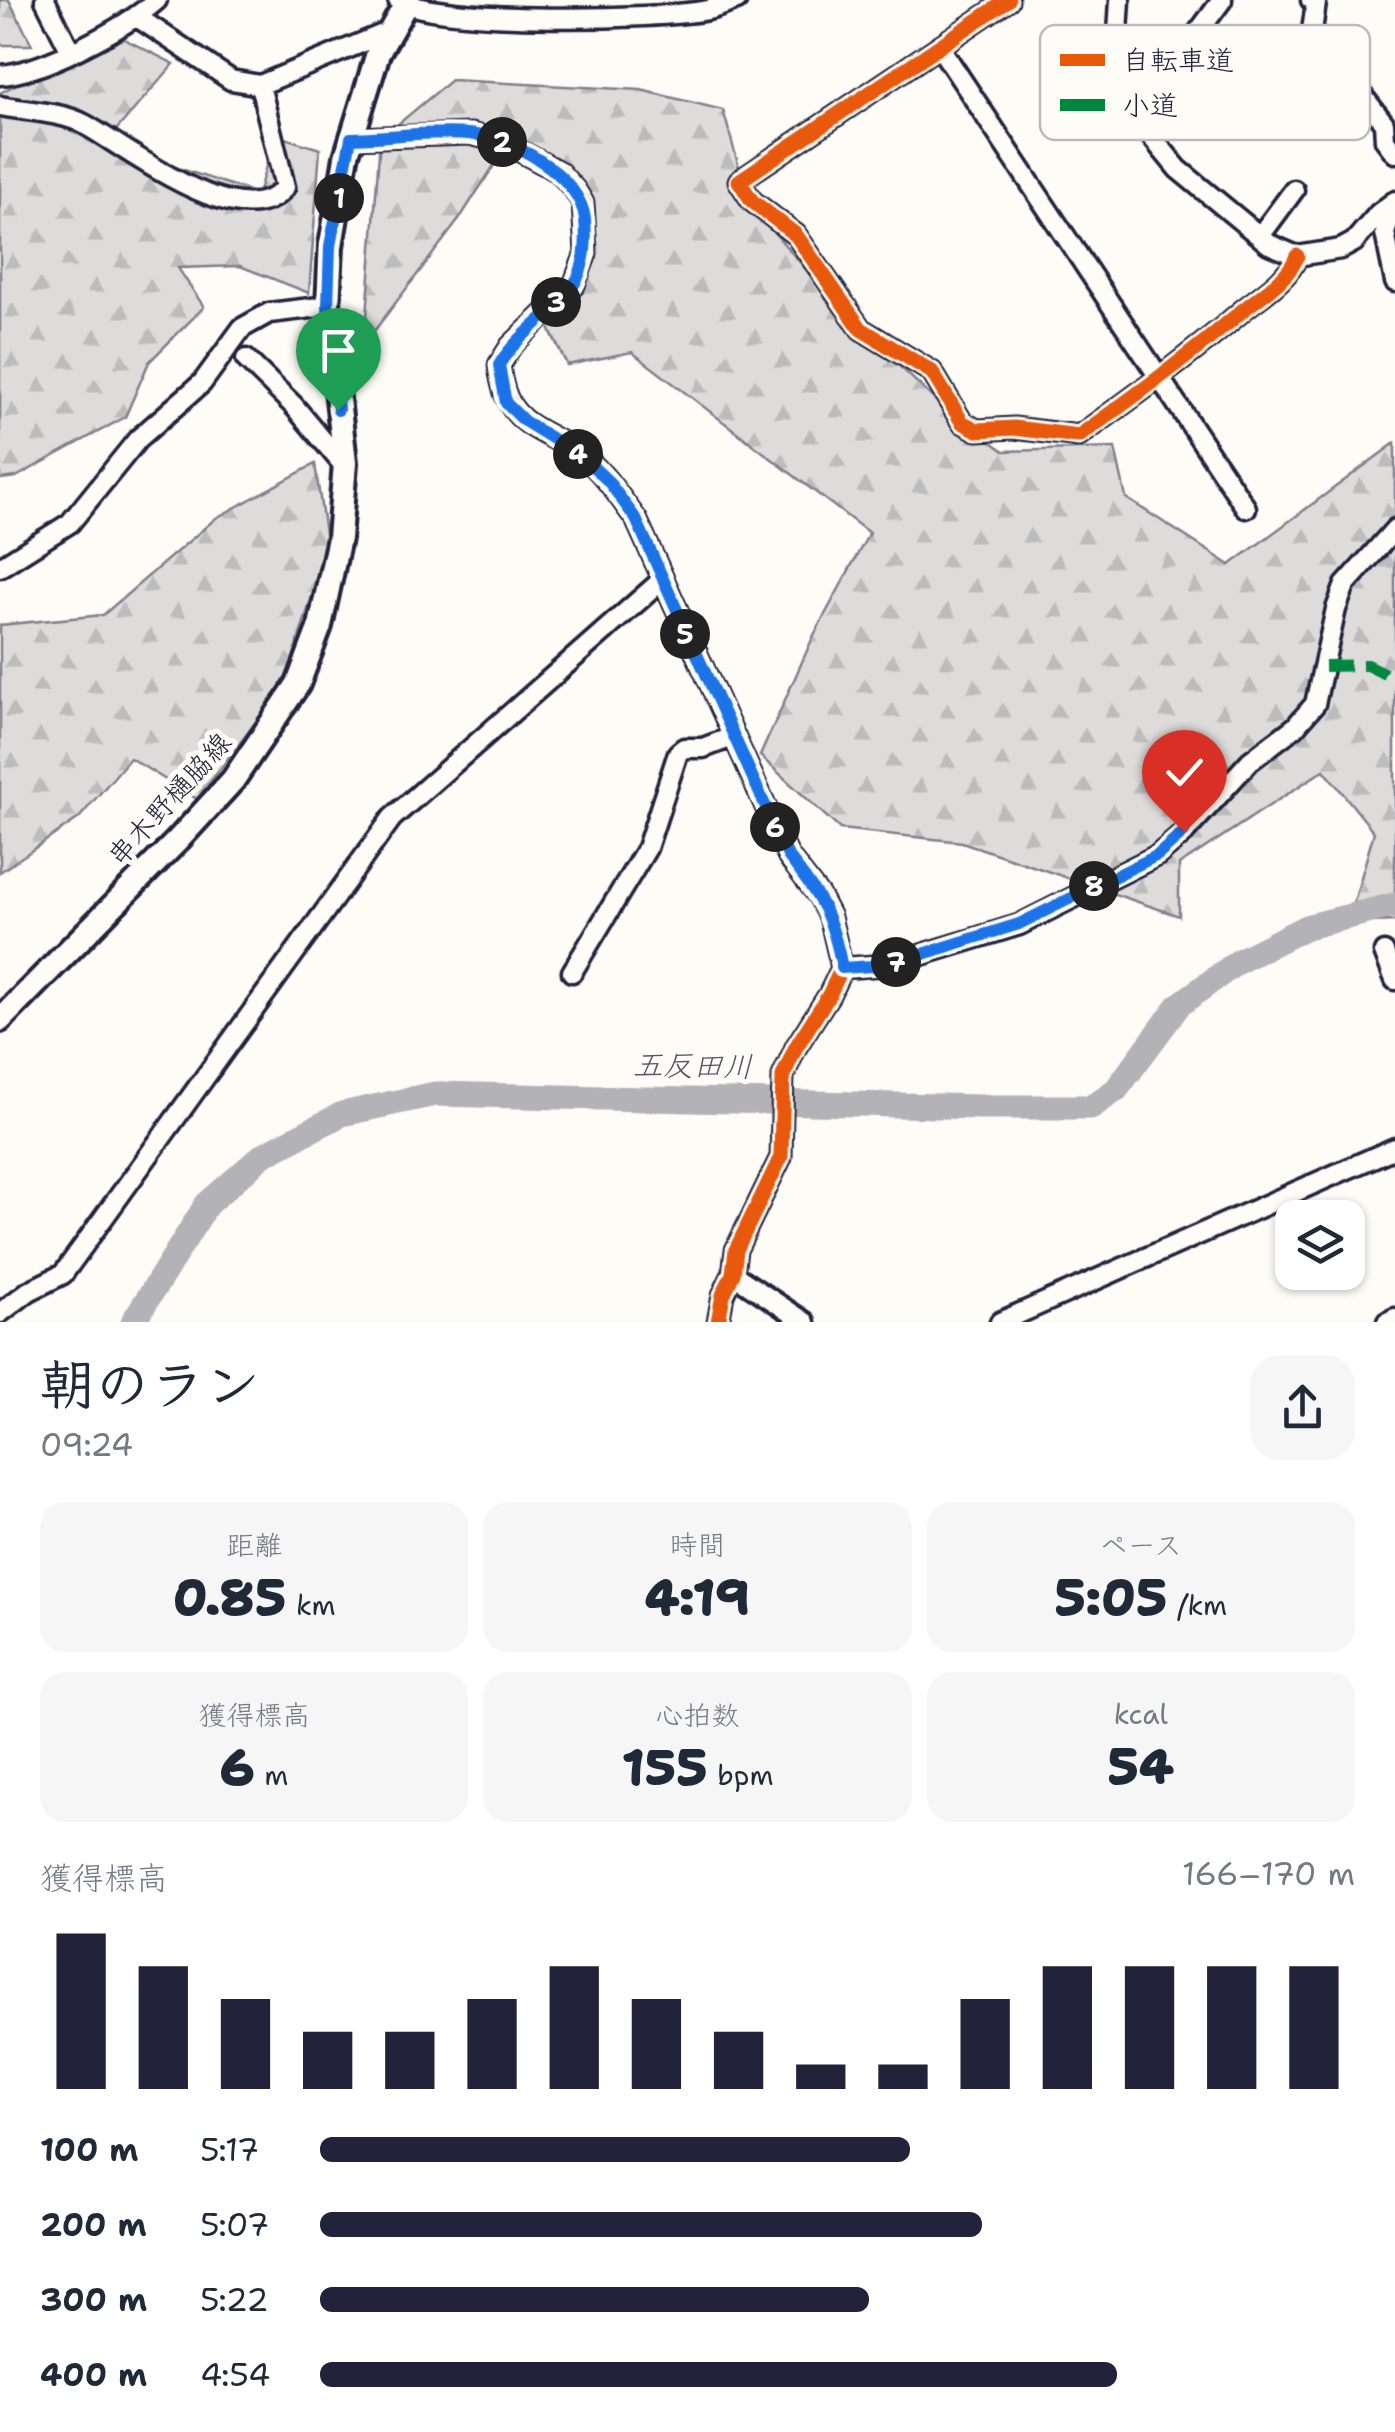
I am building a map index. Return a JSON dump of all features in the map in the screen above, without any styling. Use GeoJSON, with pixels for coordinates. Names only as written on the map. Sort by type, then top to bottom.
{"type":"FeatureCollection","features":[{"type":"Feature","properties":{"kind":"main road","name":"串木野樋脇線"},"geometry":{"type":"LineString","coordinates":[[0,1020],[232,780],[298,684],[320,626],[339,538],[344,467],[328,306],[330,246],[351,138],[378,53],[404,2]]}},
{"type":"Feature","properties":{"kind":"street"},"geometry":{"type":"LineString","coordinates":[[44,0],[70,50]]}},
{"type":"Feature","properties":{"kind":"street"},"geometry":{"type":"LineString","coordinates":[[0,75],[43,66],[137,17],[156,0]]}},
{"type":"Feature","properties":{"kind":"street"},"geometry":{"type":"LineString","coordinates":[[404,2],[455,15],[662,16],[710,10],[737,0]]}},
{"type":"Feature","properties":{"kind":"street"},"geometry":{"type":"LineString","coordinates":[[1008,0],[739,181],[752,201],[796,234],[861,329],[932,372],[962,422],[977,430],[1014,428],[1079,436],[1159,378],[1273,286],[1297,256]]}},
{"type":"Feature","properties":{"kind":"street"},"geometry":{"type":"LineString","coordinates":[[1118,25],[1120,0]]}},
{"type":"Feature","properties":{"kind":"street"},"geometry":{"type":"LineString","coordinates":[[1204,25],[1222,0]]}},
{"type":"Feature","properties":{"kind":"street"},"geometry":{"type":"LineString","coordinates":[[1311,0],[1316,3],[1313,25]]}},
{"type":"Feature","properties":{"kind":"street"},"geometry":{"type":"LineString","coordinates":[[137,17],[231,80],[260,84],[390,31]]}},
{"type":"Feature","properties":{"kind":"street"},"geometry":{"type":"LineString","coordinates":[[939,46],[1246,508]]}},
{"type":"Feature","properties":{"kind":"street"},"geometry":{"type":"LineString","coordinates":[[0,106],[81,122],[146,166],[239,205],[263,203],[285,187],[260,84]]}},
{"type":"Feature","properties":{"kind":"street"},"geometry":{"type":"LineString","coordinates":[[1370,104],[1384,122],[1385,140],[1395,153]]}},
{"type":"Feature","properties":{"kind":"street"},"geometry":{"type":"LineString","coordinates":[[351,138],[470,134],[502,142],[558,172],[583,203],[586,254],[574,285],[510,346],[499,365],[506,403],[524,421],[584,458],[608,481],[636,519],[788,856],[830,917],[842,968],[783,1076],[781,1157],[736,1250],[718,1322]]}},
{"type":"Feature","properties":{"kind":"street"},"geometry":{"type":"LineString","coordinates":[[1154,140],[1178,170],[1260,236],[1297,256],[1341,249],[1354,242],[1379,213],[1395,203]]}},
{"type":"Feature","properties":{"kind":"street"},"geometry":{"type":"LineString","coordinates":[[1260,236],[1294,190]]}},
{"type":"Feature","properties":{"kind":"street"},"geometry":{"type":"LineString","coordinates":[[1395,203],[1385,233],[1395,282]]}},
{"type":"Feature","properties":{"kind":"street"},"geometry":{"type":"LineString","coordinates":[[0,567],[70,524],[138,439],[202,383],[242,328],[270,313],[328,306]]}},
{"type":"Feature","properties":{"kind":"street"},"geometry":{"type":"LineString","coordinates":[[246,359],[299,412],[344,467]]}},
{"type":"Feature","properties":{"kind":"street"},"geometry":{"type":"LineString","coordinates":[[299,412],[338,410]]}},
{"type":"Feature","properties":{"kind":"street"},"geometry":{"type":"LineString","coordinates":[[842,968],[888,965],[1019,924],[1158,855],[1314,704],[1345,585],[1395,529]]}},
{"type":"Feature","properties":{"kind":"street"},"geometry":{"type":"LineString","coordinates":[[0,1313],[28,1291],[63,1274],[392,818],[662,581]]}},
{"type":"Feature","properties":{"kind":"street"},"geometry":{"type":"LineString","coordinates":[[572,972],[647,848],[678,753],[684,748],[703,748],[732,737]]}},
{"type":"Feature","properties":{"kind":"street"},"geometry":{"type":"LineString","coordinates":[[1384,952],[1395,980]]}},
{"type":"Feature","properties":{"kind":"street"},"geometry":{"type":"LineString","coordinates":[[1000,1322],[1395,1148]]}},
{"type":"Feature","properties":{"kind":"street"},"geometry":{"type":"LineString","coordinates":[[733,1274],[806,1322]]}},
{"type":"Feature","properties":{"kind":"green space"},"geometry":{"type":"Polygon","coordinates":[[[0,0],[9,0],[32,45],[0,45],[0,0]]]}},
{"type":"Feature","properties":{"kind":"green space"},"geometry":{"type":"Polygon","coordinates":[[[112,33],[174,64],[104,144],[258,194],[275,135],[320,149],[309,293],[240,266],[178,268],[204,307],[149,362],[125,417],[16,477],[0,479],[0,93],[112,33]]]}},
{"type":"Feature","properties":{"kind":"green space"},"geometry":{"type":"Polygon","coordinates":[[[451,80],[641,90],[723,110],[749,203],[839,308],[936,401],[1004,451],[1115,448],[1126,498],[1230,565],[1395,443],[1395,921],[1348,923],[1374,832],[1324,770],[1179,865],[1179,916],[962,842],[840,829],[760,756],[814,635],[869,533],[632,352],[567,365],[546,322],[585,246],[566,163],[502,153],[458,221],[365,343],[380,139],[451,80]]]}},
{"type":"Feature","properties":{"kind":"green space"},"geometry":{"type":"Polygon","coordinates":[[[315,464],[327,547],[285,684],[197,799],[130,758],[79,818],[0,872],[0,625],[103,615],[216,518],[315,464]]]}},
{"type":"Feature","properties":{"kind":"waterway","name":"五反田川"},"geometry":{"type":"LineString","coordinates":[[133,1322],[207,1204],[263,1155],[342,1114],[435,1094],[1091,1107],[1116,1090],[1179,1005],[1239,961],[1306,927],[1395,905]]}},
{"type":"Feature","properties":{"kind":"marked path"},"geometry":{"type":"LineString","coordinates":[[1325,666],[1367,665],[1395,679]]}},
{"type":"Feature","properties":{"kind":"cycle path"},"geometry":{"type":"LineString","coordinates":[[1008,0],[739,181],[752,201],[796,235],[861,329],[932,372],[962,422],[977,430],[1014,428],[1079,436],[1273,286],[1297,256]]}},
{"type":"Feature","properties":{"kind":"cycle path"},"geometry":{"type":"LineString","coordinates":[[351,138],[470,134],[503,142],[559,172],[583,203],[586,253],[574,285],[511,346],[499,365],[503,387],[509,403],[528,424],[593,465],[636,519],[788,856],[830,917],[842,968],[783,1076],[781,1157],[736,1250],[718,1322]]}},
{"type":"Feature","properties":{"kind":"route"},"geometry":{"type":"LineString","coordinates":[[338,410],[328,306],[330,246],[351,138],[470,134],[502,142],[558,172],[583,203],[586,228],[586,254],[574,285],[510,346],[499,365],[506,403],[524,421],[584,458],[608,481],[636,519],[788,856],[830,917],[842,968],[888,965],[1019,924],[1158,855],[1184,832]]}}]}
